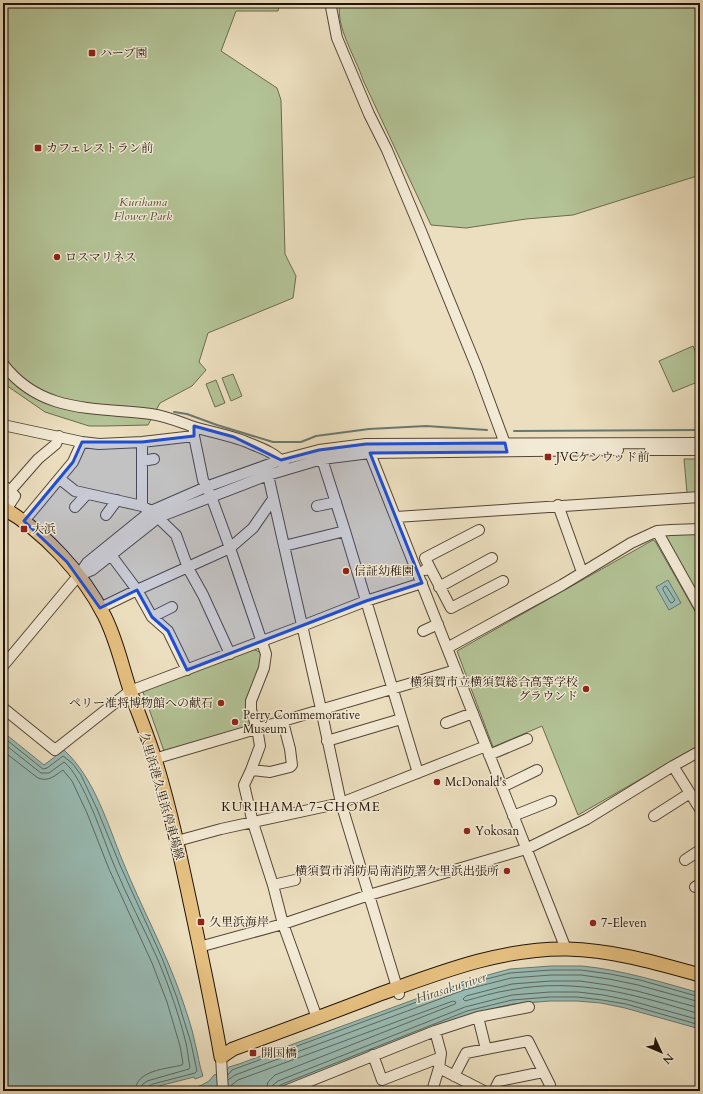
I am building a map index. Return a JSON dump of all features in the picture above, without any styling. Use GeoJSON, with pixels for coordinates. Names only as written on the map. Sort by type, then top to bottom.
{"type":"FeatureCollection","features":[{"type":"Feature","properties":{"kind":"main road","name":"久里浜港久里浜停車場線"},"geometry":{"type":"LineString","coordinates":[[5,509],[24,521],[49,542],[78,576],[100,608],[114,638],[130,691],[154,759],[177,841],[214,1016],[221,1062]]}},
{"type":"Feature","properties":{"kind":"main road"},"geometry":{"type":"LineString","coordinates":[[221,1062],[234,1055],[398,991],[446,970],[482,960],[523,952],[566,949],[584,950],[656,962],[700,976]]}},
{"type":"Feature","properties":{"kind":"main road"},"geometry":{"type":"LineString","coordinates":[[221,1062],[233,1050],[317,1018],[459,971],[519,959],[559,956],[615,961],[700,983]]}},
{"type":"Feature","properties":{"kind":"street"},"geometry":{"type":"LineString","coordinates":[[332,3],[331,7],[337,38],[368,114],[387,150],[471,351],[506,448]]}},
{"type":"Feature","properties":{"kind":"street"},"geometry":{"type":"LineString","coordinates":[[3,364],[26,387],[55,402],[88,408],[163,416],[194,431],[234,437],[260,448],[281,460],[287,468]]}},
{"type":"Feature","properties":{"kind":"street"},"geometry":{"type":"LineString","coordinates":[[3,425],[23,431],[99,444],[142,442],[194,431]]}},
{"type":"Feature","properties":{"kind":"street"},"geometry":{"type":"LineString","coordinates":[[194,431],[198,460],[208,492],[230,548],[263,641],[266,658],[264,668],[251,701],[251,710],[257,728],[260,746],[244,785],[253,823],[273,885],[283,924],[317,1018]]}},
{"type":"Feature","properties":{"kind":"street"},"geometry":{"type":"LineString","coordinates":[[5,509],[15,496],[7,488],[56,444],[59,436]]}},
{"type":"Feature","properties":{"kind":"street"},"geometry":{"type":"LineString","coordinates":[[24,521],[73,462],[82,442]]}},
{"type":"Feature","properties":{"kind":"street"},"geometry":{"type":"LineString","coordinates":[[142,442],[142,506]]}},
{"type":"Feature","properties":{"kind":"street"},"geometry":{"type":"LineString","coordinates":[[208,492],[322,459],[370,453],[700,443]]}},
{"type":"Feature","properties":{"kind":"street"},"geometry":{"type":"LineString","coordinates":[[3,666],[78,576],[87,563],[155,514],[281,460],[319,450],[366,444],[506,448],[700,450]]}},
{"type":"Feature","properties":{"kind":"street"},"geometry":{"type":"LineString","coordinates":[[370,453],[566,949]]}},
{"type":"Feature","properties":{"kind":"street"},"geometry":{"type":"LineString","coordinates":[[142,461],[154,459]]}},
{"type":"Feature","properties":{"kind":"street"},"geometry":{"type":"LineString","coordinates":[[322,459],[418,773]]}},
{"type":"Feature","properties":{"kind":"street"},"geometry":{"type":"LineString","coordinates":[[268,475],[341,803],[398,991]]}},
{"type":"Feature","properties":{"kind":"street"},"geometry":{"type":"LineString","coordinates":[[60,479],[75,491],[142,506],[155,514],[176,535],[188,568],[203,595],[230,654]]}},
{"type":"Feature","properties":{"kind":"street"},"geometry":{"type":"LineString","coordinates":[[75,507],[87,494]]}},
{"type":"Feature","properties":{"kind":"street"},"geometry":{"type":"LineString","coordinates":[[396,517],[558,505],[700,497]]}},
{"type":"Feature","properties":{"kind":"street"},"geometry":{"type":"LineString","coordinates":[[100,608],[230,548],[253,528],[273,499]]}},
{"type":"Feature","properties":{"kind":"street"},"geometry":{"type":"LineString","coordinates":[[106,515],[117,500]]}},
{"type":"Feature","properties":{"kind":"street"},"geometry":{"type":"LineString","coordinates":[[317,506],[336,502]]}},
{"type":"Feature","properties":{"kind":"street"},"geometry":{"type":"LineString","coordinates":[[558,505],[582,572]]}},
{"type":"Feature","properties":{"kind":"street"},"geometry":{"type":"LineString","coordinates":[[78,576],[92,570],[111,556],[155,514]]}},
{"type":"Feature","properties":{"kind":"street"},"geometry":{"type":"LineString","coordinates":[[447,648],[631,543],[657,531],[700,529]]}},
{"type":"Feature","properties":{"kind":"street"},"geometry":{"type":"LineString","coordinates":[[479,530],[425,558],[451,608],[503,581]]}},
{"type":"Feature","properties":{"kind":"street"},"geometry":{"type":"LineString","coordinates":[[284,546],[345,531]]}},
{"type":"Feature","properties":{"kind":"street"},"geometry":{"type":"LineString","coordinates":[[657,531],[700,608]]}},
{"type":"Feature","properties":{"kind":"street"},"geometry":{"type":"LineString","coordinates":[[111,556],[137,590],[152,617],[168,631],[187,670]]}},
{"type":"Feature","properties":{"kind":"street"},"geometry":{"type":"LineString","coordinates":[[440,587],[492,558]]}},
{"type":"Feature","properties":{"kind":"street"},"geometry":{"type":"LineString","coordinates":[[418,572],[430,568]]}},
{"type":"Feature","properties":{"kind":"street"},"geometry":{"type":"LineString","coordinates":[[3,708],[55,750],[130,691],[366,601],[422,583]]}},
{"type":"Feature","properties":{"kind":"street"},"geometry":{"type":"LineString","coordinates":[[152,617],[172,608]]}},
{"type":"Feature","properties":{"kind":"street"},"geometry":{"type":"LineString","coordinates":[[423,631],[438,624]]}},
{"type":"Feature","properties":{"kind":"street"},"geometry":{"type":"LineString","coordinates":[[154,759],[456,670]]}},
{"type":"Feature","properties":{"kind":"street"},"geometry":{"type":"LineString","coordinates":[[446,723],[473,712]]}},
{"type":"Feature","properties":{"kind":"street"},"geometry":{"type":"LineString","coordinates":[[327,741],[401,719]]}},
{"type":"Feature","properties":{"kind":"street"},"geometry":{"type":"LineString","coordinates":[[251,770],[270,772],[290,767],[292,765],[290,749],[283,722]]}},
{"type":"Feature","properties":{"kind":"street"},"geometry":{"type":"LineString","coordinates":[[177,841],[221,829],[341,803],[418,773],[488,750],[528,739]]}},
{"type":"Feature","properties":{"kind":"street"},"geometry":{"type":"LineString","coordinates":[[199,947],[283,924],[369,895],[526,849],[586,819],[700,751]]}},
{"type":"Feature","properties":{"kind":"street"},"geometry":{"type":"LineString","coordinates":[[673,766],[690,794],[699,804]]}},
{"type":"Feature","properties":{"kind":"street"},"geometry":{"type":"LineString","coordinates":[[502,787],[537,770]]}},
{"type":"Feature","properties":{"kind":"street"},"geometry":{"type":"LineString","coordinates":[[654,816],[690,794]]}},
{"type":"Feature","properties":{"kind":"street"},"geometry":{"type":"LineString","coordinates":[[513,816],[552,801]]}},
{"type":"Feature","properties":{"kind":"street"},"geometry":{"type":"LineString","coordinates":[[685,860],[700,850]]}},
{"type":"Feature","properties":{"kind":"street"},"geometry":{"type":"LineString","coordinates":[[273,885],[295,880]]}},
{"type":"Feature","properties":{"kind":"street"},"geometry":{"type":"LineString","coordinates":[[286,1091],[435,1031],[478,1017],[528,1007]]}},
{"type":"Feature","properties":{"kind":"street"},"geometry":{"type":"LineString","coordinates":[[478,1017],[486,1050]]}},
{"type":"Feature","properties":{"kind":"street"},"geometry":{"type":"LineString","coordinates":[[432,1091],[441,1053],[435,1031]]}},
{"type":"Feature","properties":{"kind":"street"},"geometry":{"type":"LineString","coordinates":[[454,1076],[466,1053],[528,1041],[550,1086],[548,1091]]}},
{"type":"Feature","properties":{"kind":"street"},"geometry":{"type":"LineString","coordinates":[[373,1055],[382,1080],[439,1063]]}},
{"type":"Feature","properties":{"kind":"street"},"geometry":{"type":"LineString","coordinates":[[221,1062],[222,1091]]}},
{"type":"Feature","properties":{"kind":"street"},"geometry":{"type":"LineString","coordinates":[[439,1063],[454,1076],[484,1091]]}},
{"type":"Feature","properties":{"kind":"street"},"geometry":{"type":"LineString","coordinates":[[494,1091],[499,1081],[543,1072]]}},
{"type":"Feature","properties":{"kind":"highlighted area"},"geometry":{"type":"Polygon","coordinates":[[[194,426],[234,437],[281,460],[319,450],[366,444],[505,443],[507,452],[370,453],[422,583],[366,601],[187,670],[168,631],[152,617],[137,590],[100,608],[67,562],[24,521],[73,462],[82,442],[142,442],[194,436],[194,426]]]}},
{"type":"Feature","properties":{"kind":"green space","name":"Kurihama Flower Park"},"geometry":{"type":"Polygon","coordinates":[[[3,3],[280,3],[278,11],[236,11],[221,51],[277,88],[281,100],[285,254],[296,276],[293,298],[208,333],[199,362],[206,370],[192,386],[160,403],[148,425],[89,426],[45,412],[3,383],[3,3]]]}},
{"type":"Feature","properties":{"kind":"green space"},"geometry":{"type":"Polygon","coordinates":[[[340,3],[700,3],[700,172],[697,176],[573,215],[526,219],[466,228],[431,225],[363,80],[347,42],[340,22],[340,3]]]}},
{"type":"Feature","properties":{"kind":"green space"},"geometry":{"type":"Polygon","coordinates":[[[693,346],[700,363],[700,381],[673,392],[659,361],[693,346]]]}},
{"type":"Feature","properties":{"kind":"green space"},"geometry":{"type":"Polygon","coordinates":[[[233,374],[242,396],[231,401],[222,378],[233,374]]]}},
{"type":"Feature","properties":{"kind":"green space"},"geometry":{"type":"Polygon","coordinates":[[[216,380],[225,403],[215,407],[206,384],[216,380]]]}},
{"type":"Feature","properties":{"kind":"green space"},"geometry":{"type":"Polygon","coordinates":[[[684,459],[700,459],[700,493],[687,493],[684,459]]]}},
{"type":"Feature","properties":{"kind":"green space"},"geometry":{"type":"Polygon","coordinates":[[[700,533],[700,602],[664,538],[666,534],[700,533]]]}},
{"type":"Feature","properties":{"kind":"green space","name":"横須賀市立横須賀総合高等学校 グラウンド"},"geometry":{"type":"Polygon","coordinates":[[[653,540],[655,541],[700,620],[700,745],[578,815],[542,726],[493,747],[457,651],[653,540]]]}},
{"type":"Feature","properties":{"kind":"green space"},"geometry":{"type":"Polygon","coordinates":[[[253,649],[264,654],[250,727],[164,751],[143,692],[144,690],[253,649]]]}},
{"type":"Feature","properties":{"kind":"water"},"geometry":{"type":"Polygon","coordinates":[[[668,580],[681,603],[669,610],[656,587],[668,580]]]}},
{"type":"Feature","properties":{"kind":"water"},"geometry":{"type":"Polygon","coordinates":[[[3,732],[44,765],[64,750],[84,774],[99,802],[130,879],[175,979],[191,1025],[203,1076],[155,1087],[147,1091],[3,1091],[3,732]]]}},
{"type":"Feature","properties":{"kind":"water","name":"Hirasaku river"},"geometry":{"type":"Polygon","coordinates":[[[551,966],[582,966],[612,970],[700,993],[700,1029],[625,1008],[601,1003],[550,1001],[513,1004],[468,1015],[276,1091],[184,1091],[202,1085],[209,1081],[214,1075],[225,1072],[229,1067],[462,982],[510,969],[551,966]]]}},
{"type":"Feature","properties":{"kind":"waterway"},"geometry":{"type":"LineString","coordinates":[[174,412],[187,414],[273,442],[301,442],[316,436],[369,429],[426,426],[487,430]]}},
{"type":"Feature","properties":{"kind":"waterway"},"geometry":{"type":"LineString","coordinates":[[514,431],[700,430]]}},
{"type":"Feature","properties":{"kind":"place","name":"ハーブ園"},"geometry":{"type":"Point","coordinates":[92,53]}},
{"type":"Feature","properties":{"kind":"place","name":"カフェレストラン前"},"geometry":{"type":"Point","coordinates":[38,148]}},
{"type":"Feature","properties":{"kind":"place","name":"ロスマリネス"},"geometry":{"type":"Point","coordinates":[57,257]}},
{"type":"Feature","properties":{"kind":"place","name":"JVCケンウッド前"},"geometry":{"type":"Point","coordinates":[548,457]}},
{"type":"Feature","properties":{"kind":"place","name":"大浜"},"geometry":{"type":"Point","coordinates":[24,529]}},
{"type":"Feature","properties":{"kind":"place","name":"信証幼稚園"},"geometry":{"type":"Point","coordinates":[346,571]}},
{"type":"Feature","properties":{"kind":"place","name":"横須賀市立横須賀総合高等学校 グラウンド"},"geometry":{"type":"Point","coordinates":[586,689]}},
{"type":"Feature","properties":{"kind":"place","name":"ペリー准将博物館への献石"},"geometry":{"type":"Point","coordinates":[221,703]}},
{"type":"Feature","properties":{"kind":"place","name":"Perry Commemorative Museum"},"geometry":{"type":"Point","coordinates":[235,722]}},
{"type":"Feature","properties":{"kind":"place","name":"McDonald's"},"geometry":{"type":"Point","coordinates":[437,782]}},
{"type":"Feature","properties":{"kind":"place","name":"Yokosan"},"geometry":{"type":"Point","coordinates":[467,831]}},
{"type":"Feature","properties":{"kind":"place","name":"横須賀市消防局南消防署久里浜出張所"},"geometry":{"type":"Point","coordinates":[507,871]}},
{"type":"Feature","properties":{"kind":"place","name":"久里浜海岸"},"geometry":{"type":"Point","coordinates":[201,922]}},
{"type":"Feature","properties":{"kind":"place","name":"7-Eleven"},"geometry":{"type":"Point","coordinates":[593,923]}},
{"type":"Feature","properties":{"kind":"place","name":"開国橋"},"geometry":{"type":"Point","coordinates":[253,1053]}},
{"type":"Feature","properties":{"kind":"district","name":"KURIHAMA 7-CHOME"},"geometry":{"type":"Point","coordinates":[301,807]}}]}
